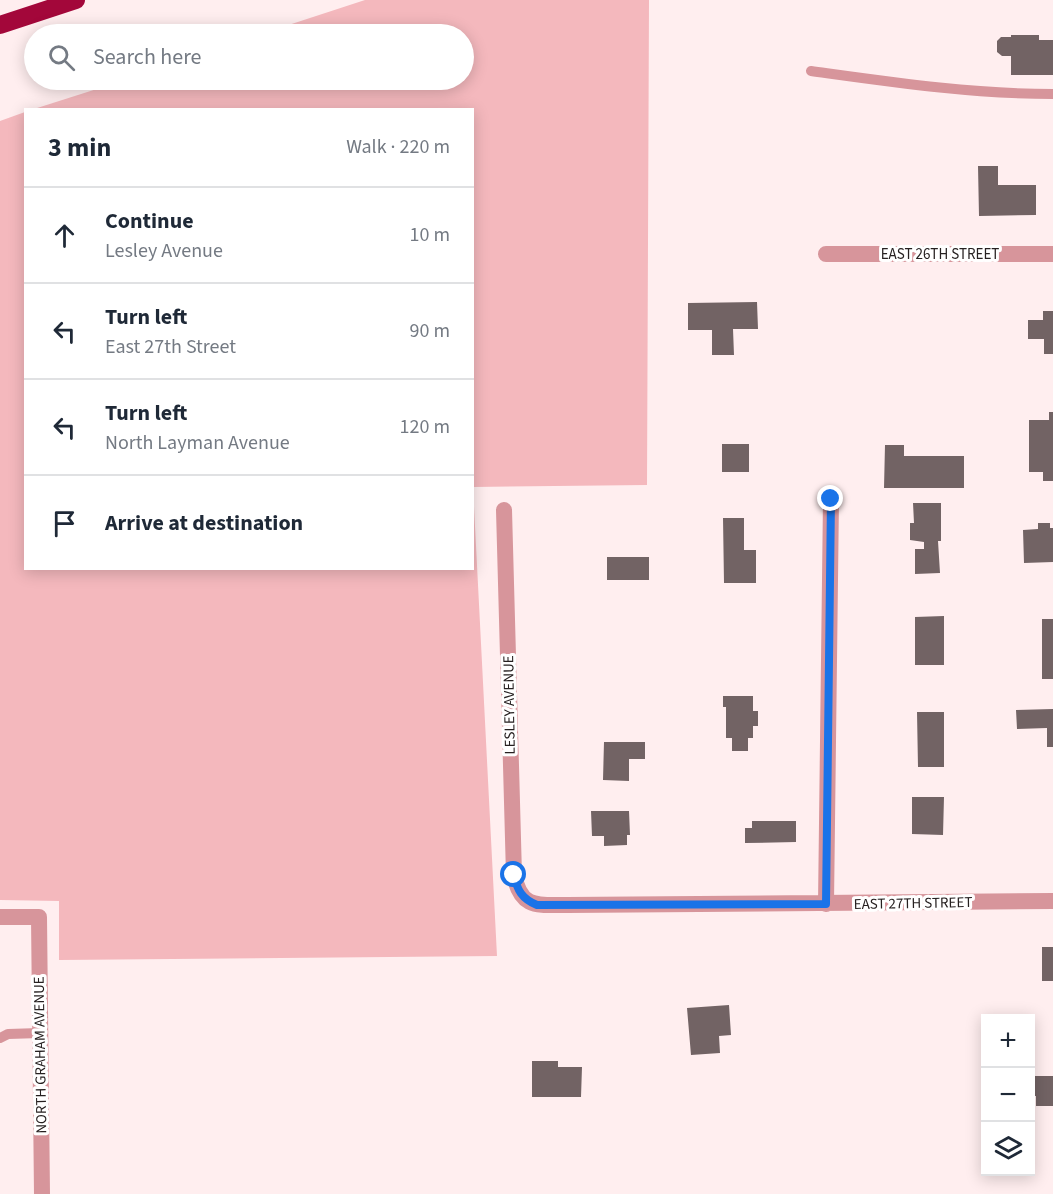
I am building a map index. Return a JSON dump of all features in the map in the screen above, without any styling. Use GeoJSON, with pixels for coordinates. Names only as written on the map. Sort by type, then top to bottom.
{"type":"FeatureCollection","features":[{"type":"Feature","properties":{"kind":"highway"},"geometry":{"type":"LineString","coordinates":[[0,25],[76,0]]}},
{"type":"Feature","properties":{"kind":"street","name":"EAST 26TH STREET"},"geometry":{"type":"LineString","coordinates":[[826,254],[1053,254]]}},
{"type":"Feature","properties":{"kind":"street"},"geometry":{"type":"LineString","coordinates":[[826,904],[831,499]]}},
{"type":"Feature","properties":{"kind":"street","name":"LESLEY AVENUE"},"geometry":{"type":"LineString","coordinates":[[504,510],[514,875],[516,886],[523,897]]}},
{"type":"Feature","properties":{"kind":"street","name":"EAST 27TH STREET"},"geometry":{"type":"LineString","coordinates":[[523,897],[537,905],[1053,901]]}},
{"type":"Feature","properties":{"kind":"street","name":"NORTH GRAHAM AVENUE"},"geometry":{"type":"LineString","coordinates":[[0,916],[39,917],[42,1194]]}},
{"type":"Feature","properties":{"kind":"lane"},"geometry":{"type":"LineString","coordinates":[[811,71],[922,86],[1009,94],[1053,94]]}},
{"type":"Feature","properties":{"kind":"lane"},"geometry":{"type":"LineString","coordinates":[[0,1038],[8,1034],[40,1033]]}},
{"type":"Feature","properties":{"kind":"shaded area"},"geometry":{"type":"Polygon","coordinates":[[[365,0],[649,0],[647,485],[474,487],[474,108],[37,108],[94,90],[474,90],[474,24],[292,24],[365,0]]]}},
{"type":"Feature","properties":{"kind":"shaded area"},"geometry":{"type":"Polygon","coordinates":[[[24,112],[24,570],[474,570],[474,507],[497,956],[59,960],[59,901],[0,900],[0,121],[24,112]]]}},
{"type":"Feature","properties":{"kind":"building"},"geometry":{"type":"Polygon","coordinates":[[[1011,35],[1039,35],[1039,40],[1053,40],[1053,75],[1011,75],[1011,56],[1002,56],[997,52],[997,41],[1001,37],[1011,37],[1011,35]]]}},
{"type":"Feature","properties":{"kind":"building"},"geometry":{"type":"Polygon","coordinates":[[[978,166],[998,166],[998,185],[1036,185],[1036,215],[979,216],[978,166]]]}},
{"type":"Feature","properties":{"kind":"building"},"geometry":{"type":"Polygon","coordinates":[[[757,302],[758,329],[733,329],[734,355],[712,355],[712,330],[688,330],[688,303],[757,302]]]}},
{"type":"Feature","properties":{"kind":"building"},"geometry":{"type":"Polygon","coordinates":[[[1043,311],[1053,311],[1053,354],[1044,354],[1044,339],[1028,339],[1028,320],[1043,320],[1043,311]]]}},
{"type":"Feature","properties":{"kind":"building"},"geometry":{"type":"Polygon","coordinates":[[[1049,412],[1053,412],[1053,481],[1043,481],[1043,472],[1029,472],[1029,420],[1049,420],[1049,412]]]}},
{"type":"Feature","properties":{"kind":"building"},"geometry":{"type":"Polygon","coordinates":[[[722,444],[749,444],[749,472],[722,472],[722,444]]]}},
{"type":"Feature","properties":{"kind":"building"},"geometry":{"type":"Polygon","coordinates":[[[885,445],[904,445],[904,456],[964,456],[964,488],[884,488],[885,445]]]}},
{"type":"Feature","properties":{"kind":"building"},"geometry":{"type":"Polygon","coordinates":[[[913,503],[941,503],[941,541],[938,541],[940,573],[915,574],[915,549],[924,549],[924,542],[910,540],[910,523],[914,523],[913,503]]]}},
{"type":"Feature","properties":{"kind":"building"},"geometry":{"type":"Polygon","coordinates":[[[723,518],[744,518],[744,550],[756,550],[756,583],[724,583],[723,518]]]}},
{"type":"Feature","properties":{"kind":"building"},"geometry":{"type":"Polygon","coordinates":[[[1038,523],[1050,523],[1050,528],[1053,528],[1053,562],[1024,563],[1023,530],[1038,529],[1038,523]]]}},
{"type":"Feature","properties":{"kind":"building"},"geometry":{"type":"Polygon","coordinates":[[[607,557],[649,557],[649,580],[607,580],[607,557]]]}},
{"type":"Feature","properties":{"kind":"building"},"geometry":{"type":"Polygon","coordinates":[[[944,616],[944,665],[915,665],[915,617],[944,616]]]}},
{"type":"Feature","properties":{"kind":"building"},"geometry":{"type":"Polygon","coordinates":[[[1042,619],[1053,619],[1053,679],[1042,679],[1042,619]]]}},
{"type":"Feature","properties":{"kind":"building"},"geometry":{"type":"Polygon","coordinates":[[[723,696],[753,696],[753,711],[758,711],[758,726],[753,726],[753,738],[748,738],[748,751],[732,751],[732,738],[726,738],[726,707],[723,707],[723,696]]]}},
{"type":"Feature","properties":{"kind":"building"},"geometry":{"type":"Polygon","coordinates":[[[1053,709],[1053,747],[1047,747],[1047,728],[1017,729],[1016,710],[1053,709]]]}},
{"type":"Feature","properties":{"kind":"building"},"geometry":{"type":"Polygon","coordinates":[[[917,712],[944,712],[944,767],[918,767],[917,712]]]}},
{"type":"Feature","properties":{"kind":"building"},"geometry":{"type":"Polygon","coordinates":[[[604,742],[645,742],[645,759],[629,759],[629,781],[603,780],[604,742]]]}},
{"type":"Feature","properties":{"kind":"building"},"geometry":{"type":"Polygon","coordinates":[[[912,797],[944,797],[943,835],[912,834],[912,797]]]}},
{"type":"Feature","properties":{"kind":"building"},"geometry":{"type":"Polygon","coordinates":[[[591,811],[629,811],[630,835],[627,835],[627,845],[604,846],[604,836],[592,836],[591,811]]]}},
{"type":"Feature","properties":{"kind":"building"},"geometry":{"type":"Polygon","coordinates":[[[752,821],[796,821],[796,842],[745,843],[745,828],[752,828],[752,821]]]}},
{"type":"Feature","properties":{"kind":"building"},"geometry":{"type":"Polygon","coordinates":[[[1042,947],[1053,947],[1053,981],[1042,981],[1042,947]]]}},
{"type":"Feature","properties":{"kind":"building"},"geometry":{"type":"Polygon","coordinates":[[[729,1005],[731,1035],[719,1036],[720,1053],[691,1055],[687,1008],[729,1005]]]}},
{"type":"Feature","properties":{"kind":"building"},"geometry":{"type":"Polygon","coordinates":[[[532,1061],[558,1061],[558,1067],[582,1067],[581,1097],[532,1097],[532,1061]]]}},
{"type":"Feature","properties":{"kind":"building"},"geometry":{"type":"Polygon","coordinates":[[[1035,1076],[1053,1076],[1053,1106],[1036,1106],[1035,1076]]]}},
{"type":"Feature","properties":{"kind":"route"},"geometry":{"type":"LineString","coordinates":[[514,875],[519,892],[529,902],[537,905],[826,904],[831,499]]}}]}
